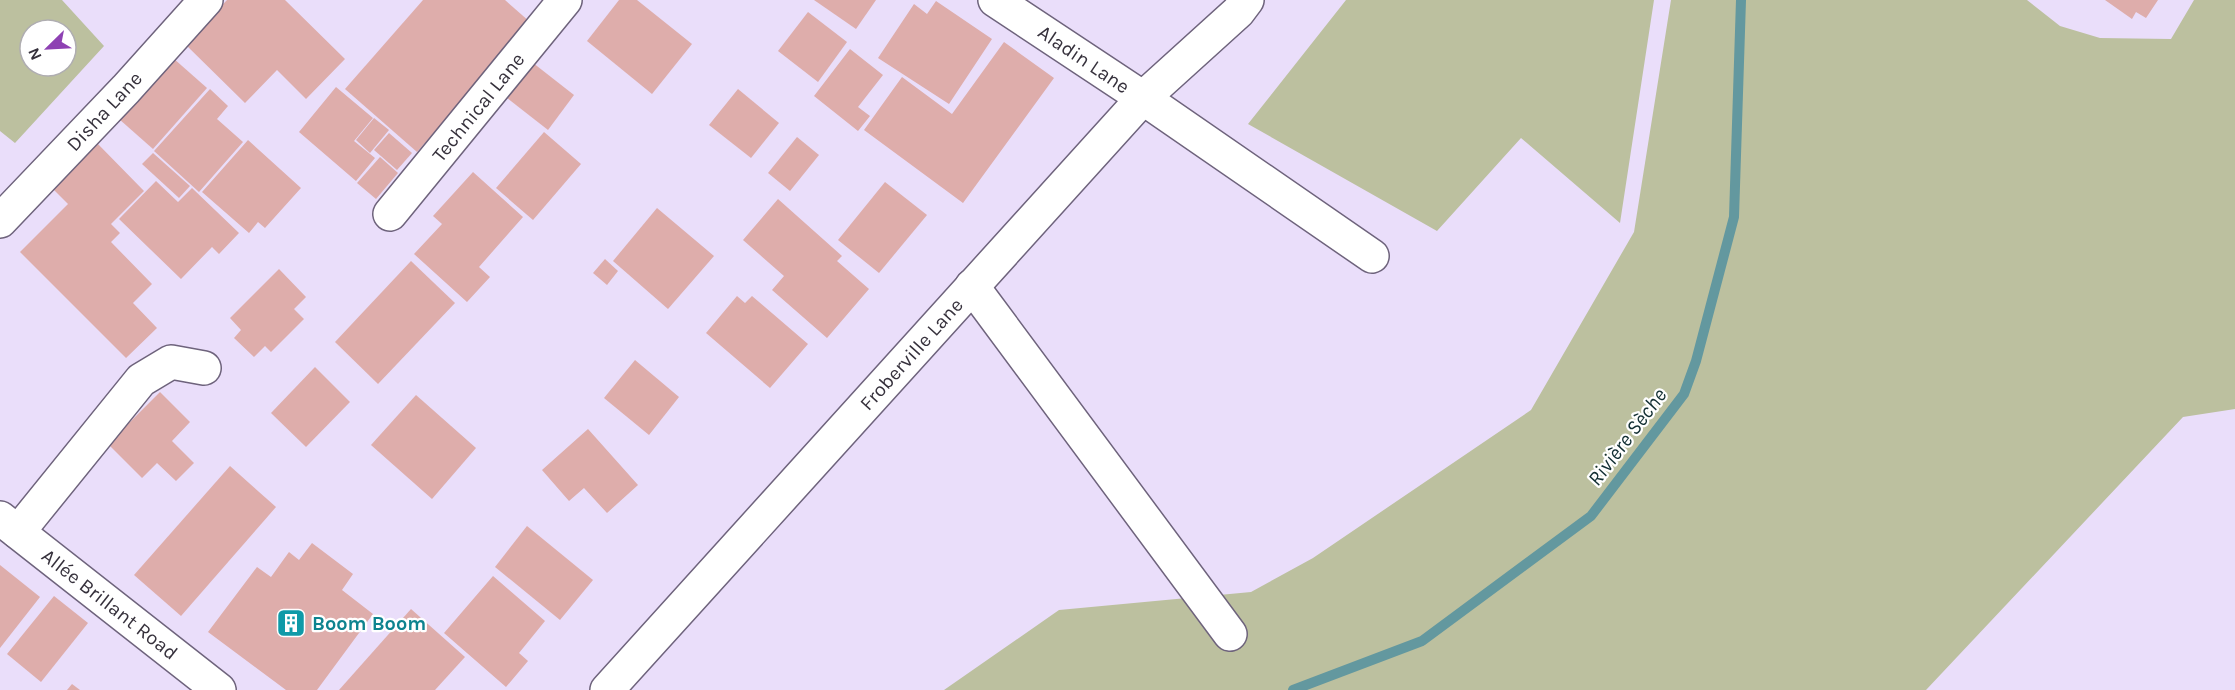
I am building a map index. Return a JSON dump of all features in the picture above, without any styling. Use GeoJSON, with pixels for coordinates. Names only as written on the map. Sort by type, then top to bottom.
{"type":"FeatureCollection","features":[{"type":"Feature","properties":{"kind":"street","name":"Disha Lane"},"geometry":{"type":"LineString","coordinates":[[0,221],[126,89],[206,0]]}},
{"type":"Feature","properties":{"kind":"street","name":"Technical Lane"},"geometry":{"type":"LineString","coordinates":[[390,214],[565,0]]}},
{"type":"Feature","properties":{"kind":"street","name":"Aladin Lane"},"geometry":{"type":"LineString","coordinates":[[995,0],[1143,98],[1372,256]]}},
{"type":"Feature","properties":{"kind":"street","name":"Froberville Lane"},"geometry":{"type":"LineString","coordinates":[[607,690],[1143,98],[1238,12],[1247,0]]}},
{"type":"Feature","properties":{"kind":"street"},"geometry":{"type":"LineString","coordinates":[[972,286],[1230,634]]}},
{"type":"Feature","properties":{"kind":"street"},"geometry":{"type":"LineString","coordinates":[[9,525],[141,380],[171,362],[204,368]]}},
{"type":"Feature","properties":{"kind":"street","name":"Allée Brillant Road"},"geometry":{"type":"LineString","coordinates":[[9,525],[219,690]]}},
{"type":"Feature","properties":{"kind":"green space"},"geometry":{"type":"Polygon","coordinates":[[[0,0],[62,0],[104,46],[78,74],[78,18],[18,18],[18,78],[75,78],[15,143],[0,131],[0,0]]]}},
{"type":"Feature","properties":{"kind":"green space"},"geometry":{"type":"Polygon","coordinates":[[[1346,0],[1654,0],[1620,223],[1521,138],[1437,231],[1248,124],[1346,0]]]}},
{"type":"Feature","properties":{"kind":"green space"},"geometry":{"type":"Polygon","coordinates":[[[1671,0],[2027,0],[2060,26],[2100,38],[2171,39],[2194,0],[2235,0],[2235,409],[2183,417],[1926,690],[944,690],[1059,610],[1251,592],[1313,558],[1531,410],[1634,232],[1671,0]]]}},
{"type":"Feature","properties":{"kind":"building"},"geometry":{"type":"Polygon","coordinates":[[[227,0],[285,0],[345,59],[306,99],[277,70],[245,103],[185,44],[227,0]]]}},
{"type":"Feature","properties":{"kind":"building"},"geometry":{"type":"Polygon","coordinates":[[[423,0],[505,0],[530,22],[417,152],[345,89],[423,0]]]}},
{"type":"Feature","properties":{"kind":"building"},"geometry":{"type":"Polygon","coordinates":[[[619,0],[637,0],[692,44],[652,94],[587,41],[619,0]]]}},
{"type":"Feature","properties":{"kind":"building"},"geometry":{"type":"Polygon","coordinates":[[[814,0],[876,0],[856,29],[814,0]]]}},
{"type":"Feature","properties":{"kind":"building"},"geometry":{"type":"Polygon","coordinates":[[[2105,0],[2158,0],[2146,18],[2136,12],[2132,19],[2105,0]]]}},
{"type":"Feature","properties":{"kind":"building"},"geometry":{"type":"Polygon","coordinates":[[[936,1],[992,39],[949,104],[878,58],[914,4],[927,14],[936,1]]]}},
{"type":"Feature","properties":{"kind":"building"},"geometry":{"type":"Polygon","coordinates":[[[808,12],[847,42],[818,82],[778,51],[808,12]]]}},
{"type":"Feature","properties":{"kind":"building"},"geometry":{"type":"Polygon","coordinates":[[[1004,42],[1054,78],[963,203],[864,130],[902,77],[952,114],[1004,42]]]}},
{"type":"Feature","properties":{"kind":"building"},"geometry":{"type":"Polygon","coordinates":[[[850,49],[883,75],[858,107],[870,116],[858,131],[814,96],[850,49]]]}},
{"type":"Feature","properties":{"kind":"building"},"geometry":{"type":"Polygon","coordinates":[[[173,58],[207,88],[153,149],[119,119],[173,58]]]}},
{"type":"Feature","properties":{"kind":"building"},"geometry":{"type":"Polygon","coordinates":[[[528,59],[574,95],[548,130],[502,94],[528,59]]]}},
{"type":"Feature","properties":{"kind":"building"},"geometry":{"type":"Polygon","coordinates":[[[336,87],[373,118],[354,141],[375,158],[356,181],[299,132],[336,87]]]}},
{"type":"Feature","properties":{"kind":"building"},"geometry":{"type":"Polygon","coordinates":[[[210,89],[228,106],[217,119],[243,142],[199,192],[154,151],[210,89]]]}},
{"type":"Feature","properties":{"kind":"building"},"geometry":{"type":"Polygon","coordinates":[[[738,89],[779,123],[751,158],[709,125],[738,89]]]}},
{"type":"Feature","properties":{"kind":"building"},"geometry":{"type":"Polygon","coordinates":[[[374,118],[389,130],[370,153],[356,140],[374,118]]]}},
{"type":"Feature","properties":{"kind":"building"},"geometry":{"type":"Polygon","coordinates":[[[544,132],[581,164],[533,220],[496,188],[544,132]]]}},
{"type":"Feature","properties":{"kind":"building"},"geometry":{"type":"Polygon","coordinates":[[[389,133],[412,153],[397,170],[374,150],[389,133]]]}},
{"type":"Feature","properties":{"kind":"building"},"geometry":{"type":"Polygon","coordinates":[[[797,137],[819,155],[790,191],[768,173],[797,137]]]}},
{"type":"Feature","properties":{"kind":"building"},"geometry":{"type":"Polygon","coordinates":[[[248,140],[301,188],[265,228],[258,222],[249,233],[202,192],[248,140]]]}},
{"type":"Feature","properties":{"kind":"building"},"geometry":{"type":"Polygon","coordinates":[[[96,142],[144,191],[111,224],[120,233],[111,242],[152,284],[133,303],[157,328],[126,358],[20,252],[68,204],[51,187],[96,142]]]}},
{"type":"Feature","properties":{"kind":"building"},"geometry":{"type":"Polygon","coordinates":[[[153,153],[190,186],[179,198],[142,164],[153,153]]]}},
{"type":"Feature","properties":{"kind":"building"},"geometry":{"type":"Polygon","coordinates":[[[380,157],[398,173],[376,199],[357,183],[380,157]]]}},
{"type":"Feature","properties":{"kind":"building"},"geometry":{"type":"Polygon","coordinates":[[[473,172],[523,217],[479,267],[490,277],[467,302],[414,254],[442,224],[433,216],[473,172]]]}},
{"type":"Feature","properties":{"kind":"building"},"geometry":{"type":"Polygon","coordinates":[[[156,181],[178,202],[192,188],[239,233],[219,254],[212,247],[181,279],[119,219],[156,181]]]}},
{"type":"Feature","properties":{"kind":"building"},"geometry":{"type":"Polygon","coordinates":[[[885,182],[927,215],[879,273],[838,240],[885,182]]]}},
{"type":"Feature","properties":{"kind":"building"},"geometry":{"type":"Polygon","coordinates":[[[778,199],[842,256],[837,261],[869,289],[827,338],[772,290],[784,276],[743,240],[778,199]]]}},
{"type":"Feature","properties":{"kind":"building"},"geometry":{"type":"Polygon","coordinates":[[[657,208],[714,256],[668,309],[613,261],[657,208]]]}},
{"type":"Feature","properties":{"kind":"building"},"geometry":{"type":"Polygon","coordinates":[[[605,259],[618,271],[607,285],[593,273],[605,259]]]}},
{"type":"Feature","properties":{"kind":"building"},"geometry":{"type":"Polygon","coordinates":[[[411,261],[455,303],[378,384],[335,342],[411,261]]]}},
{"type":"Feature","properties":{"kind":"building"},"geometry":{"type":"Polygon","coordinates":[[[279,269],[306,297],[294,309],[304,319],[271,352],[265,346],[254,357],[234,338],[241,330],[230,318],[279,269]]]}},
{"type":"Feature","properties":{"kind":"building"},"geometry":{"type":"Polygon","coordinates":[[[737,296],[745,303],[752,296],[808,344],[770,388],[706,333],[737,296]]]}},
{"type":"Feature","properties":{"kind":"building"},"geometry":{"type":"Polygon","coordinates":[[[635,360],[679,397],[649,435],[604,398],[635,360]]]}},
{"type":"Feature","properties":{"kind":"building"},"geometry":{"type":"Polygon","coordinates":[[[315,367],[350,402],[306,447],[271,413],[315,367]]]}},
{"type":"Feature","properties":{"kind":"building"},"geometry":{"type":"Polygon","coordinates":[[[160,392],[190,422],[172,441],[194,463],[176,481],[157,463],[142,478],[108,444],[160,392]]]}},
{"type":"Feature","properties":{"kind":"building"},"geometry":{"type":"Polygon","coordinates":[[[416,395],[476,448],[432,499],[371,445],[416,395]]]}},
{"type":"Feature","properties":{"kind":"building"},"geometry":{"type":"Polygon","coordinates":[[[588,429],[638,485],[607,513],[584,488],[569,501],[542,470],[588,429]]]}},
{"type":"Feature","properties":{"kind":"building"},"geometry":{"type":"Polygon","coordinates":[[[230,466],[276,507],[181,616],[134,575],[230,466]]]}},
{"type":"Feature","properties":{"kind":"building"},"geometry":{"type":"Polygon","coordinates":[[[527,526],[593,580],[560,620],[495,567],[527,526]]]}},
{"type":"Feature","properties":{"kind":"building","name":"Boom Boom"},"geometry":{"type":"Polygon","coordinates":[[[312,543],[353,574],[342,590],[373,614],[317,690],[286,690],[208,632],[257,567],[271,577],[289,552],[299,560],[312,543]]]}},
{"type":"Feature","properties":{"kind":"building"},"geometry":{"type":"Polygon","coordinates":[[[0,565],[40,597],[0,648],[0,565]]]}},
{"type":"Feature","properties":{"kind":"building"},"geometry":{"type":"Polygon","coordinates":[[[493,576],[545,621],[519,653],[528,661],[506,687],[444,633],[493,576]]]}},
{"type":"Feature","properties":{"kind":"building"},"geometry":{"type":"Polygon","coordinates":[[[54,596],[88,623],[41,682],[7,654],[54,596]]]}},
{"type":"Feature","properties":{"kind":"building"},"geometry":{"type":"Polygon","coordinates":[[[411,609],[465,657],[435,690],[339,690],[411,609]]]}},
{"type":"Feature","properties":{"kind":"building"},"geometry":{"type":"Polygon","coordinates":[[[72,684],[80,690],[67,690],[72,684]]]}},
{"type":"Feature","properties":{"kind":"waterway","name":"Rivière Sèche"},"geometry":{"type":"LineString","coordinates":[[1293,690],[1422,641],[1591,516],[1684,394],[1696,361],[1734,217],[1741,0]]}},
{"type":"Feature","properties":{"kind":"place","name":"Boom Boom"},"geometry":{"type":"Point","coordinates":[291,623]}}]}
